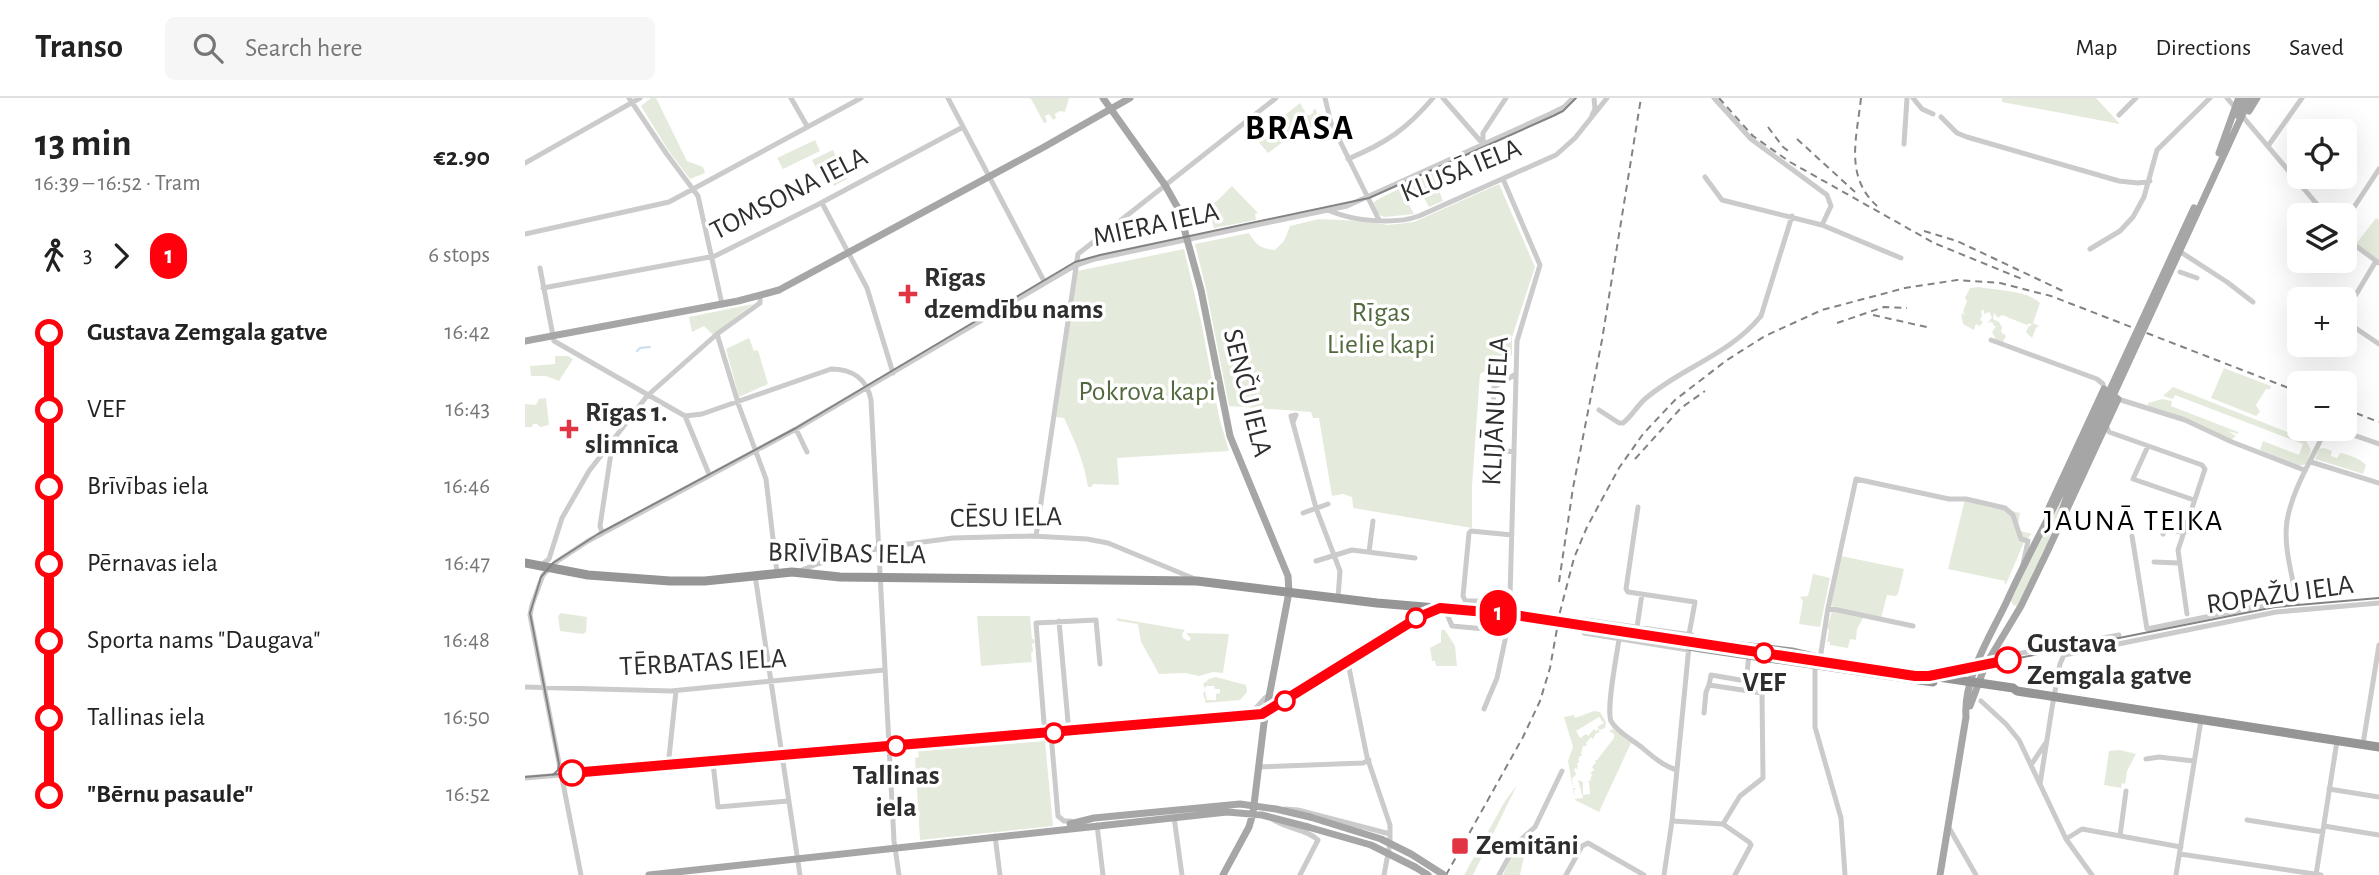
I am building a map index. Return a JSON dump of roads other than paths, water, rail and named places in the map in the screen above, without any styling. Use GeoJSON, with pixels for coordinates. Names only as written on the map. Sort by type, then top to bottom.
{"type":"FeatureCollection","features":[{"type":"Feature","properties":{"kind":"highway","name":"BRĪVĪBAS IELA"},"geometry":{"type":"LineString","coordinates":[[525,563],[588,575],[680,581],[797,572],[840,578],[1197,581],[1443,609],[1462,607],[1688,642]]}},
{"type":"Feature","properties":{"kind":"highway"},"geometry":{"type":"LineString","coordinates":[[1688,642],[1795,652],[1817,662],[1974,686],[2013,688],[2017,691],[2379,747]]}},
{"type":"Feature","properties":{"kind":"highway"},"geometry":{"type":"LineString","coordinates":[[1688,642],[1751,655],[1913,674],[1974,686]]}},
{"type":"Feature","properties":{"kind":"main road","name":"SENČU IELA"},"geometry":{"type":"LineString","coordinates":[[1103,98],[1165,185],[1179,210],[1201,290],[1230,436],[1283,559],[1289,592]]}},
{"type":"Feature","properties":{"kind":"main road"},"geometry":{"type":"LineString","coordinates":[[525,341],[722,304],[779,290],[1130,98]]}},
{"type":"Feature","properties":{"kind":"main road"},"geometry":{"type":"LineString","coordinates":[[2222,154],[2238,98]]}},
{"type":"Feature","properties":{"kind":"main road"},"geometry":{"type":"LineString","coordinates":[[2222,154],[2245,98]]}},
{"type":"Feature","properties":{"kind":"main road"},"geometry":{"type":"LineString","coordinates":[[2039,532],[2086,447],[2250,98]]}},
{"type":"Feature","properties":{"kind":"main road"},"geometry":{"type":"LineString","coordinates":[[2222,154],[2257,98]]}},
{"type":"Feature","properties":{"kind":"main road"},"geometry":{"type":"LineString","coordinates":[[1940,875],[1966,717],[1965,708],[1974,686],[2021,606],[2106,431],[2118,399],[2104,388],[1977,663],[1974,686]]}},
{"type":"Feature","properties":{"kind":"main road"},"geometry":{"type":"LineString","coordinates":[[2048,550],[2086,447]]}},
{"type":"Feature","properties":{"kind":"main road"},"geometry":{"type":"LineString","coordinates":[[1223,875],[1249,827],[1289,592]]}},
{"type":"Feature","properties":{"kind":"main road"},"geometry":{"type":"LineString","coordinates":[[2007,599],[2012,607],[2021,606]]}},
{"type":"Feature","properties":{"kind":"main road"},"geometry":{"type":"LineString","coordinates":[[1913,674],[1977,663]]}},
{"type":"Feature","properties":{"kind":"main road"},"geometry":{"type":"LineString","coordinates":[[649,875],[1057,830],[1095,821],[1216,806],[1228,802],[1387,851],[1428,875]]}},
{"type":"Feature","properties":{"kind":"main road"},"geometry":{"type":"LineString","coordinates":[[1095,821],[1253,809],[1280,810],[1381,839],[1444,875]]}},
{"type":"Feature","properties":{"kind":"street"},"geometry":{"type":"LineString","coordinates":[[525,163],[631,100],[640,98]]}},
{"type":"Feature","properties":{"kind":"street"},"geometry":{"type":"LineString","coordinates":[[791,98],[807,127]]}},
{"type":"Feature","properties":{"kind":"street"},"geometry":{"type":"LineString","coordinates":[[525,234],[662,205],[861,98]]}},
{"type":"Feature","properties":{"kind":"street"},"geometry":{"type":"LineString","coordinates":[[948,98],[1045,284]]}},
{"type":"Feature","properties":{"kind":"street"},"geometry":{"type":"LineString","coordinates":[[1037,536],[1074,266],[1080,251],[1267,101],[1276,98]]}},
{"type":"Feature","properties":{"kind":"street"},"geometry":{"type":"LineString","coordinates":[[1325,98],[1331,123],[1379,220]]}},
{"type":"Feature","properties":{"kind":"street"},"geometry":{"type":"LineString","coordinates":[[1348,159],[1397,135],[1433,98]]}},
{"type":"Feature","properties":{"kind":"street"},"geometry":{"type":"LineString","coordinates":[[1443,98],[1483,144]]}},
{"type":"Feature","properties":{"kind":"street"},"geometry":{"type":"LineString","coordinates":[[1483,144],[1483,133],[1506,98]]}},
{"type":"Feature","properties":{"kind":"street","name":"MIERA IELA"},"geometry":{"type":"LineString","coordinates":[[544,567],[602,532],[796,429],[1074,266],[1095,259],[1330,211],[1357,202],[1561,109],[1573,98]]}},
{"type":"Feature","properties":{"kind":"street","name":"KLUSĀ IELA"},"geometry":{"type":"LineString","coordinates":[[1595,98],[1601,102],[1606,99]]}},
{"type":"Feature","properties":{"kind":"street","name":"KLUSĀ IELA"},"geometry":{"type":"LineString","coordinates":[[1591,118],[1595,109],[1595,98]]}},
{"type":"Feature","properties":{"kind":"street"},"geometry":{"type":"LineString","coordinates":[[1714,98],[1728,117],[1751,139],[1827,195],[1831,206],[1822,225]]}},
{"type":"Feature","properties":{"kind":"street"},"geometry":{"type":"LineString","coordinates":[[2119,115],[2136,98]]}},
{"type":"Feature","properties":{"kind":"street"},"geometry":{"type":"LineString","coordinates":[[2090,249],[2120,231],[2133,217],[2150,181],[2157,150],[2210,98]]}},
{"type":"Feature","properties":{"kind":"street"},"geometry":{"type":"LineString","coordinates":[[2227,98],[2316,203]]}},
{"type":"Feature","properties":{"kind":"street"},"geometry":{"type":"LineString","coordinates":[[2268,146],[2302,98]]}},
{"type":"Feature","properties":{"kind":"street","name":"KLUSĀ IELA"},"geometry":{"type":"LineString","coordinates":[[1330,211],[1345,216],[1379,220],[1413,218],[1556,155],[1571,142],[1606,99]]}},
{"type":"Feature","properties":{"kind":"street"},"geometry":{"type":"LineString","coordinates":[[1910,99],[1933,114]]}},
{"type":"Feature","properties":{"kind":"street"},"geometry":{"type":"LineString","coordinates":[[1904,144],[1910,99]]}},
{"type":"Feature","properties":{"kind":"street"},"geometry":{"type":"LineString","coordinates":[[631,100],[700,202],[722,304]]}},
{"type":"Feature","properties":{"kind":"street"},"geometry":{"type":"LineString","coordinates":[[1941,117],[1957,133],[1967,137],[2119,181],[2150,181]]}},
{"type":"Feature","properties":{"kind":"street","name":"TOMSONA IELA"},"geometry":{"type":"LineString","coordinates":[[543,288],[712,257],[963,127]]}},
{"type":"Feature","properties":{"kind":"street"},"geometry":{"type":"LineString","coordinates":[[2357,203],[2379,169]]}},
{"type":"Feature","properties":{"kind":"street"},"geometry":{"type":"LineString","coordinates":[[1705,177],[1722,200],[1822,225],[1901,258]]}},
{"type":"Feature","properties":{"kind":"street","name":"KLIJĀNU IELA"},"geometry":{"type":"LineString","coordinates":[[1462,607],[1509,599],[1517,341],[1540,265],[1503,179]]}},
{"type":"Feature","properties":{"kind":"street"},"geometry":{"type":"LineString","coordinates":[[822,202],[873,302],[893,373]]}},
{"type":"Feature","properties":{"kind":"street"},"geometry":{"type":"LineString","coordinates":[[1599,410],[1623,423],[1645,399],[1728,347],[1756,322],[1764,306],[1792,216]]}},
{"type":"Feature","properties":{"kind":"street"},"geometry":{"type":"LineString","coordinates":[[2357,247],[2378,262],[2357,294]]}},
{"type":"Feature","properties":{"kind":"street"},"geometry":{"type":"LineString","coordinates":[[2173,248],[2217,275],[2253,302]]}},
{"type":"Feature","properties":{"kind":"street"},"geometry":{"type":"LineString","coordinates":[[540,268],[553,336],[559,344],[685,416],[702,414],[831,369],[855,375],[868,387],[871,400],[895,847],[899,875]]}},
{"type":"Feature","properties":{"kind":"street"},"geometry":{"type":"LineString","coordinates":[[2181,272],[2197,278]]}},
{"type":"Feature","properties":{"kind":"street"},"geometry":{"type":"LineString","coordinates":[[581,875],[530,613],[539,583],[566,509],[589,471],[647,396],[717,334],[760,303],[760,296]]}},
{"type":"Feature","properties":{"kind":"street"},"geometry":{"type":"LineString","coordinates":[[2357,329],[2379,344]]}},
{"type":"Feature","properties":{"kind":"street"},"geometry":{"type":"LineString","coordinates":[[717,334],[765,479],[777,573]]}},
{"type":"Feature","properties":{"kind":"street"},"geometry":{"type":"LineString","coordinates":[[1991,340],[2097,379],[2104,388]]}},
{"type":"Feature","properties":{"kind":"street"},"geometry":{"type":"LineString","coordinates":[[1514,452],[1498,451],[1492,442],[1494,387],[1517,374]]}},
{"type":"Feature","properties":{"kind":"street"},"geometry":{"type":"LineString","coordinates":[[2118,399],[2146,404],[2304,470]]}},
{"type":"Feature","properties":{"kind":"street"},"geometry":{"type":"LineString","coordinates":[[685,416],[709,474]]}},
{"type":"Feature","properties":{"kind":"street"},"geometry":{"type":"LineString","coordinates":[[1293,422],[1316,508],[1340,571],[1338,598]]}},
{"type":"Feature","properties":{"kind":"street"},"geometry":{"type":"LineString","coordinates":[[796,429],[807,452]]}},
{"type":"Feature","properties":{"kind":"street"},"geometry":{"type":"LineString","coordinates":[[2106,431],[2204,467],[2178,552],[2187,614]]}},
{"type":"Feature","properties":{"kind":"street"},"geometry":{"type":"LineString","coordinates":[[2357,436],[2379,444]]}},
{"type":"Feature","properties":{"kind":"street"},"geometry":{"type":"LineString","coordinates":[[602,532],[600,526],[613,440]]}},
{"type":"Feature","properties":{"kind":"street"},"geometry":{"type":"LineString","coordinates":[[2298,610],[2286,531],[2287,519],[2304,470],[2311,462],[2320,441]]}},
{"type":"Feature","properties":{"kind":"street"},"geometry":{"type":"LineString","coordinates":[[2148,446],[2133,479],[2194,500]]}},
{"type":"Feature","properties":{"kind":"street"},"geometry":{"type":"LineString","coordinates":[[2311,462],[2379,483]]}},
{"type":"Feature","properties":{"kind":"street"},"geometry":{"type":"LineString","coordinates":[[1845,875],[1841,818],[1815,727],[1817,662],[1856,480],[2005,508],[2013,515],[2021,540],[2028,541],[2024,564]]}},
{"type":"Feature","properties":{"kind":"street"},"geometry":{"type":"LineString","coordinates":[[1303,513],[1328,504]]}},
{"type":"Feature","properties":{"kind":"street"},"geometry":{"type":"LineString","coordinates":[[1638,507],[1626,589],[1628,592],[1695,602],[1688,642],[1672,821],[1664,875]]}},
{"type":"Feature","properties":{"kind":"street"},"geometry":{"type":"LineString","coordinates":[[1369,552],[1373,522]]}},
{"type":"Feature","properties":{"kind":"street"},"geometry":{"type":"LineString","coordinates":[[2163,534],[2167,527],[2183,533]]}},
{"type":"Feature","properties":{"kind":"street"},"geometry":{"type":"LineString","coordinates":[[1458,626],[1456,619],[1462,607],[1469,533],[1512,535]]}},
{"type":"Feature","properties":{"kind":"street","name":"CĒSU IELA"},"geometry":{"type":"LineString","coordinates":[[797,572],[878,548],[953,538],[1037,536],[1108,543],[1197,581]]}},
{"type":"Feature","properties":{"kind":"street","name":"ROPAŽU IELA"},"geometry":{"type":"LineString","coordinates":[[2131,536],[2147,629],[2297,601]]}},
{"type":"Feature","properties":{"kind":"street"},"geometry":{"type":"LineString","coordinates":[[1316,561],[1352,550],[1415,558]]}},
{"type":"Feature","properties":{"kind":"street"},"geometry":{"type":"LineString","coordinates":[[2154,562],[2179,563]]}},
{"type":"Feature","properties":{"kind":"street"},"geometry":{"type":"LineString","coordinates":[[1172,570],[1177,580]]}},
{"type":"Feature","properties":{"kind":"street"},"geometry":{"type":"LineString","coordinates":[[755,575],[800,875]]}},
{"type":"Feature","properties":{"kind":"street"},"geometry":{"type":"LineString","coordinates":[[1637,627],[1642,594]]}},
{"type":"Feature","properties":{"kind":"street","name":"ROPAŽU IELA"},"geometry":{"type":"LineString","coordinates":[[2040,784],[2062,659],[2070,653],[2276,612],[2379,603]]}},
{"type":"Feature","properties":{"kind":"street"},"geometry":{"type":"LineString","coordinates":[[1828,608],[1913,626]]}},
{"type":"Feature","properties":{"kind":"street"},"geometry":{"type":"LineString","coordinates":[[525,778],[1266,715],[1420,618],[1443,609],[1452,626],[1507,631],[1497,678],[1484,709]]}},
{"type":"Feature","properties":{"kind":"street"},"geometry":{"type":"LineString","coordinates":[[1586,620],[1637,627],[1688,642],[1619,639],[1584,633],[1586,620]]}},
{"type":"Feature","properties":{"kind":"street"},"geometry":{"type":"LineString","coordinates":[[1059,621],[1069,733]]}},
{"type":"Feature","properties":{"kind":"street"},"geometry":{"type":"LineString","coordinates":[[1100,664],[1096,621],[1035,622],[1060,819],[1069,822],[1095,821],[1103,875]]}},
{"type":"Feature","properties":{"kind":"street"},"geometry":{"type":"LineString","coordinates":[[1989,659],[2119,635]]}},
{"type":"Feature","properties":{"kind":"street"},"geometry":{"type":"LineString","coordinates":[[1619,639],[1609,708],[1611,720],[1616,727],[1667,767],[1677,770]]}},
{"type":"Feature","properties":{"kind":"street"},"geometry":{"type":"LineString","coordinates":[[2363,744],[2379,645]]}},
{"type":"Feature","properties":{"kind":"street"},"geometry":{"type":"LineString","coordinates":[[1745,690],[1743,681],[1751,655]]}},
{"type":"Feature","properties":{"kind":"street"},"geometry":{"type":"LineString","coordinates":[[1349,663],[1369,760],[1386,810],[1390,834],[1384,875]]}},
{"type":"Feature","properties":{"kind":"street","name":"TĒRBATAS IELA"},"geometry":{"type":"LineString","coordinates":[[525,687],[675,691],[884,670]]}},
{"type":"Feature","properties":{"kind":"street"},"geometry":{"type":"LineString","coordinates":[[1704,713],[1711,676],[1743,681]]}},
{"type":"Feature","properties":{"kind":"street"},"geometry":{"type":"LineString","coordinates":[[1709,685],[1762,693],[1764,776],[1762,781],[1739,796],[1723,824]]}},
{"type":"Feature","properties":{"kind":"street"},"geometry":{"type":"LineString","coordinates":[[668,766],[675,691]]}},
{"type":"Feature","properties":{"kind":"street"},"geometry":{"type":"LineString","coordinates":[[1249,716],[1270,695]]}},
{"type":"Feature","properties":{"kind":"street"},"geometry":{"type":"LineString","coordinates":[[1982,701],[2016,735],[2066,839],[2092,875]]}},
{"type":"Feature","properties":{"kind":"street"},"geometry":{"type":"LineString","coordinates":[[2176,875],[2201,720]]}},
{"type":"Feature","properties":{"kind":"street"},"geometry":{"type":"LineString","coordinates":[[2031,765],[2047,738]]}},
{"type":"Feature","properties":{"kind":"street"},"geometry":{"type":"LineString","coordinates":[[2179,854],[2318,875],[2337,741]]}},
{"type":"Feature","properties":{"kind":"street"},"geometry":{"type":"LineString","coordinates":[[2146,759],[2159,757],[2194,761]]}},
{"type":"Feature","properties":{"kind":"street"},"geometry":{"type":"LineString","coordinates":[[1259,767],[1363,763],[1369,760]]}},
{"type":"Feature","properties":{"kind":"street"},"geometry":{"type":"LineString","coordinates":[[713,763],[717,807],[788,801]]}},
{"type":"Feature","properties":{"kind":"street"},"geometry":{"type":"LineString","coordinates":[[1499,875],[1516,844],[1535,827],[1562,771]]}},
{"type":"Feature","properties":{"kind":"street"},"geometry":{"type":"LineString","coordinates":[[2329,789],[2379,797]]}},
{"type":"Feature","properties":{"kind":"street"},"geometry":{"type":"LineString","coordinates":[[2120,836],[2126,791]]}},
{"type":"Feature","properties":{"kind":"street"},"geometry":{"type":"LineString","coordinates":[[1280,810],[1298,810],[1390,834]]}},
{"type":"Feature","properties":{"kind":"street"},"geometry":{"type":"LineString","coordinates":[[1174,817],[1182,875]]}},
{"type":"Feature","properties":{"kind":"street"},"geometry":{"type":"LineString","coordinates":[[1270,817],[1284,826],[1313,835],[1318,840],[1300,875]]}},
{"type":"Feature","properties":{"kind":"street"},"geometry":{"type":"LineString","coordinates":[[2247,820],[2379,835]]}},
{"type":"Feature","properties":{"kind":"street"},"geometry":{"type":"LineString","coordinates":[[1672,821],[1723,824],[1751,845],[1735,875]]}},
{"type":"Feature","properties":{"kind":"street"},"geometry":{"type":"LineString","coordinates":[[1948,827],[1976,875]]}},
{"type":"Feature","properties":{"kind":"street"},"geometry":{"type":"LineString","coordinates":[[2066,839],[2082,830],[2181,846]]}},
{"type":"Feature","properties":{"kind":"street"},"geometry":{"type":"LineString","coordinates":[[995,836],[1000,875]]}},
{"type":"Feature","properties":{"kind":"street"},"geometry":{"type":"LineString","coordinates":[[1566,875],[1582,846],[1588,843],[1644,875]]}},
{"type":"Feature","properties":{"kind":"waterway"},"geometry":{"type":"LineString","coordinates":[[637,351],[650,347]]}},
{"type":"Feature","properties":{"kind":"tram line"},"geometry":{"type":"LineString","coordinates":[[553,775],[559,764],[530,613],[541,577],[553,563],[598,534],[796,428],[1075,262],[1369,198],[1553,116],[1563,111],[1576,98]]}},
{"type":"Feature","properties":{"kind":"tram line"},"geometry":{"type":"LineString","coordinates":[[525,777],[1262,714],[1419,617],[1440,608],[1508,614],[1923,677],[2275,607],[2379,598]]}},
{"type":"Feature","properties":{"kind":"tram line","name":"1"},"geometry":{"type":"LineString","coordinates":[[572,773],[1262,714],[1436,608],[1508,614],[1923,677],[2008,660]]}},
{"type":"Feature","properties":{"kind":"railway"},"geometry":{"type":"LineString","coordinates":[[1559,582],[1641,98]]}},
{"type":"Feature","properties":{"kind":"railway"},"geometry":{"type":"LineString","coordinates":[[1719,98],[1753,136],[1790,162],[1934,243],[2022,279]]}},
{"type":"Feature","properties":{"kind":"railway"},"geometry":{"type":"LineString","coordinates":[[1861,98],[1856,169],[1860,182],[1877,206]]}},
{"type":"Feature","properties":{"kind":"railway"},"geometry":{"type":"LineString","coordinates":[[1768,127],[1791,153]]}},
{"type":"Feature","properties":{"kind":"railway"},"geometry":{"type":"LineString","coordinates":[[1797,139],[1855,192]]}},
{"type":"Feature","properties":{"kind":"railway"},"geometry":{"type":"LineString","coordinates":[[1924,231],[1957,241],[2065,292]]}},
{"type":"Feature","properties":{"kind":"railway"},"geometry":{"type":"LineString","coordinates":[[1446,875],[1523,737],[1540,701],[1574,558],[1587,527],[1619,468],[1643,434],[1675,400],[1727,360],[1765,336],[1822,310],[1905,288],[1957,280],[2000,283],[2051,296],[2287,387]]}},
{"type":"Feature","properties":{"kind":"railway"},"geometry":{"type":"LineString","coordinates":[[1837,323],[1884,307],[1907,308]]}},
{"type":"Feature","properties":{"kind":"railway"},"geometry":{"type":"LineString","coordinates":[[1873,315],[1931,328]]}},
{"type":"Feature","properties":{"kind":"railway"},"geometry":{"type":"LineString","coordinates":[[1635,459],[1681,408],[1705,391]]}},
{"type":"Feature","properties":{"kind":"railway"},"geometry":{"type":"LineString","coordinates":[[2357,414],[2379,422]]}},
{"type":"Feature","properties":{"kind":"place","name":"Rīgas dzemdību nams"},"geometry":{"type":"Point","coordinates":[908,294]}},
{"type":"Feature","properties":{"kind":"place","name":"Rīgas 1. slimnīca"},"geometry":{"type":"Point","coordinates":[569,429]}},
{"type":"Feature","properties":{"kind":"place","name":"VEF"},"geometry":{"type":"Point","coordinates":[1764,653]}},
{"type":"Feature","properties":{"kind":"place","name":"Gustava Zemgala gatve"},"geometry":{"type":"Point","coordinates":[2008,660]}},
{"type":"Feature","properties":{"kind":"place","name":"Tallinas iela"},"geometry":{"type":"Point","coordinates":[896,746]}},
{"type":"Feature","properties":{"kind":"place","name":"Zemitāni"},"geometry":{"type":"Point","coordinates":[1460,846]}},
{"type":"Feature","properties":{"kind":"district","name":"BRASA"},"geometry":{"type":"Point","coordinates":[1300,128]}},
{"type":"Feature","properties":{"kind":"district","name":"JAUNĀ TEIKA"},"geometry":{"type":"Point","coordinates":[2134,521]}},
{"type":"Feature","properties":{"kind":"park label","name":"Rīgas Lielie kapi"},"geometry":{"type":"Point","coordinates":[1381,329]}},
{"type":"Feature","properties":{"kind":"park label","name":"Pokrova kapi"},"geometry":{"type":"Point","coordinates":[1147,392]}}]}
